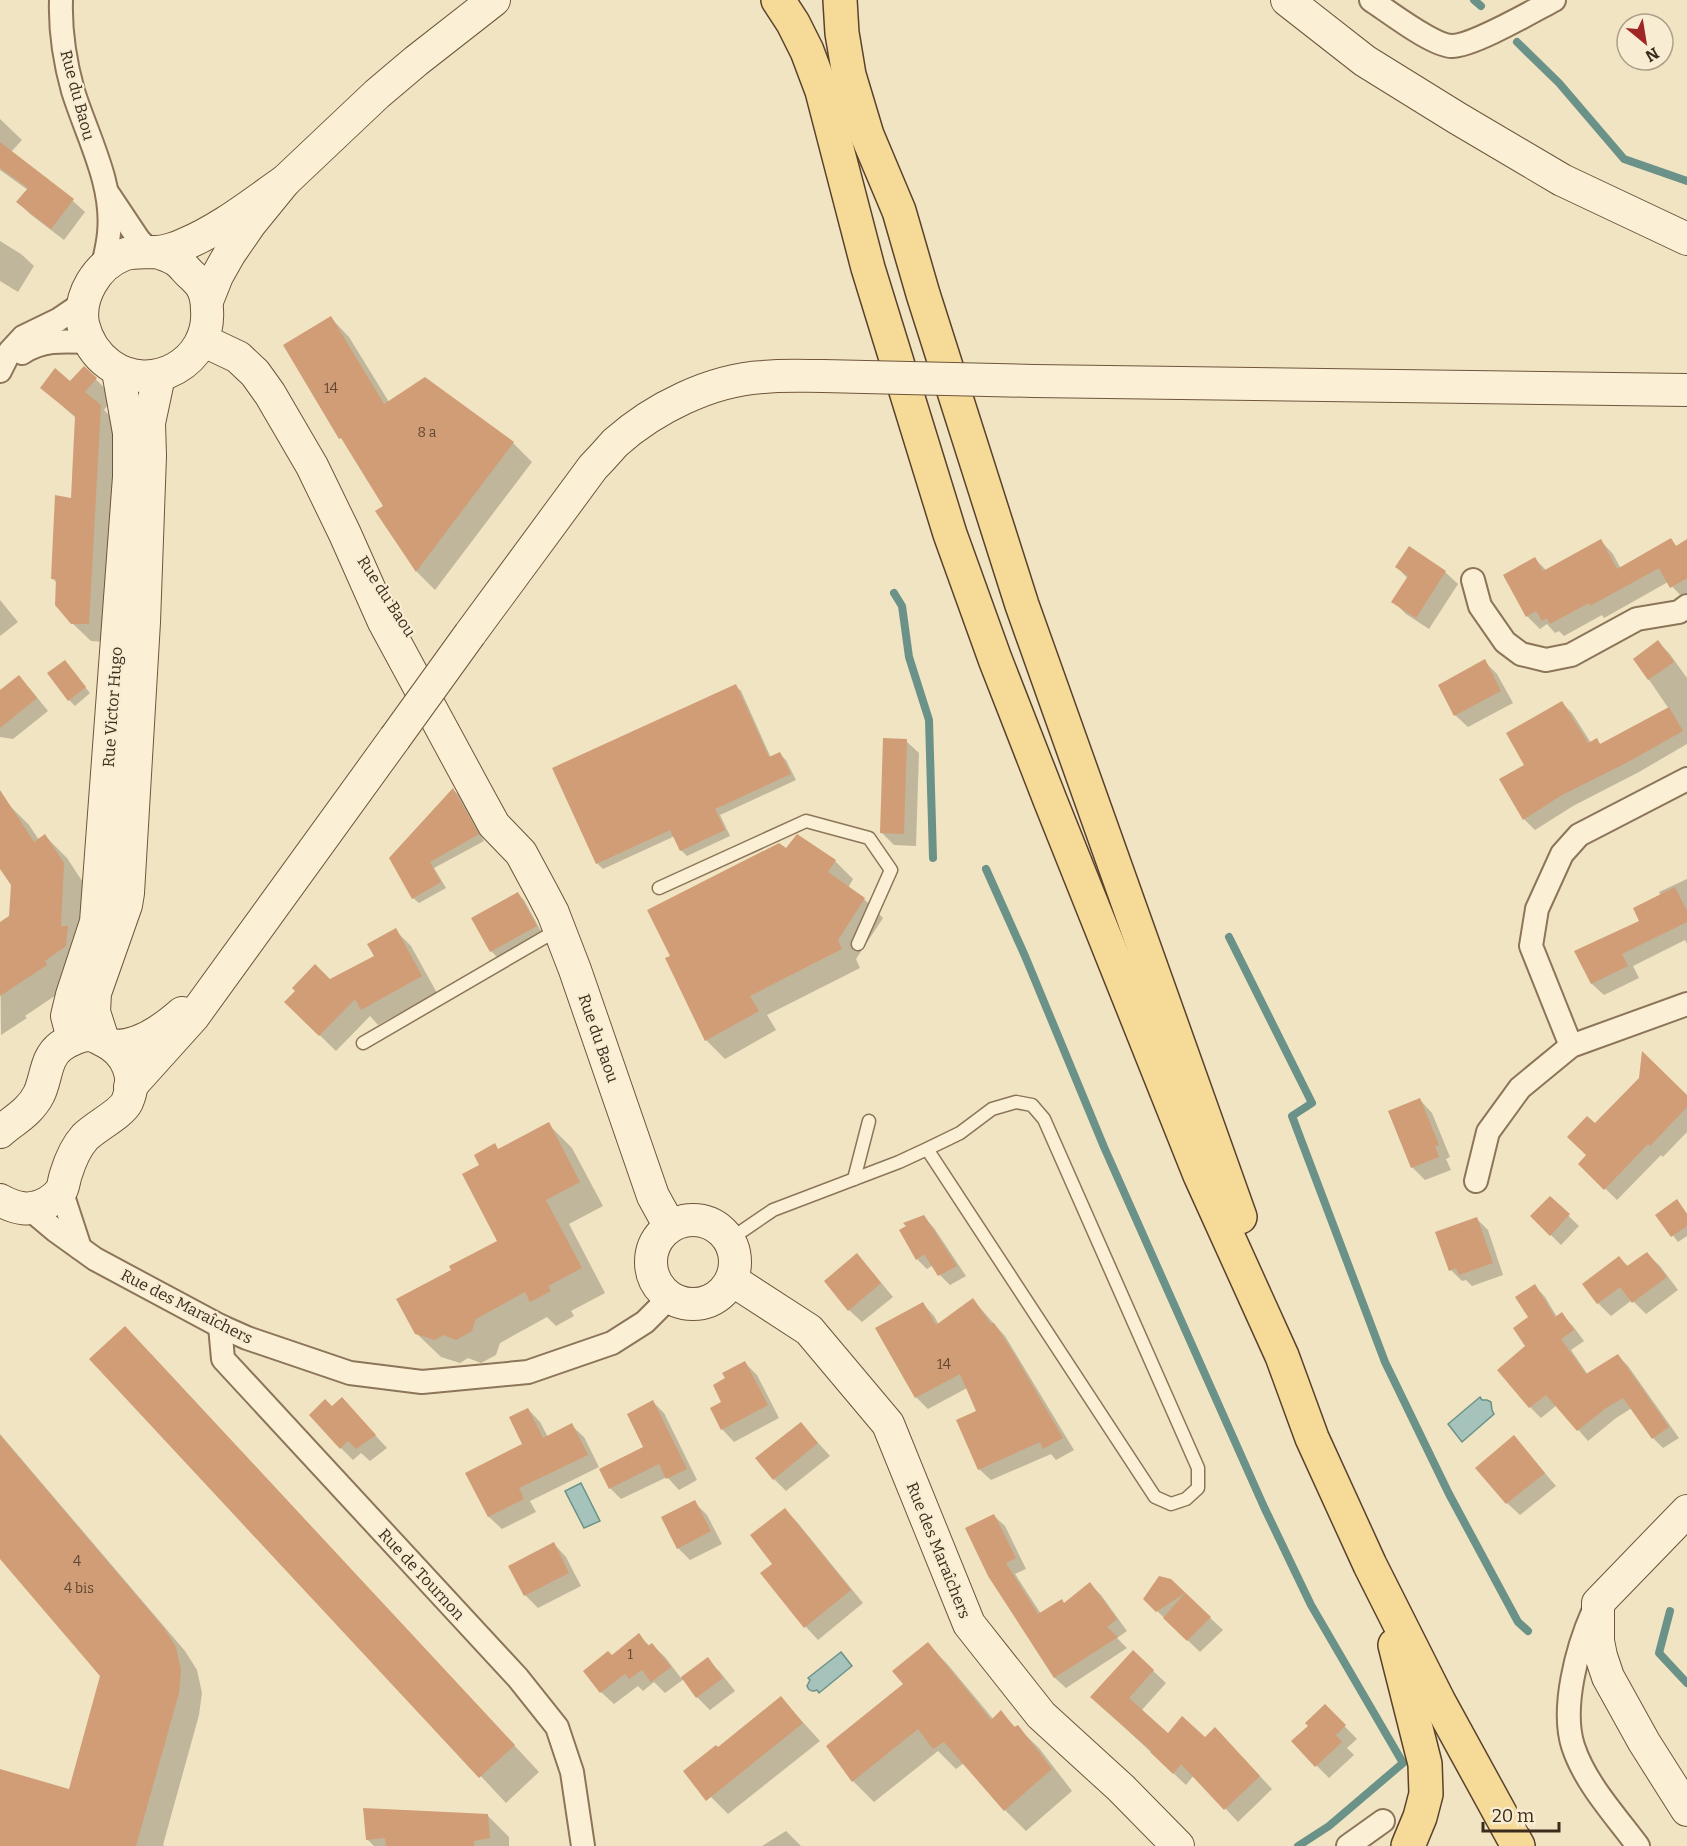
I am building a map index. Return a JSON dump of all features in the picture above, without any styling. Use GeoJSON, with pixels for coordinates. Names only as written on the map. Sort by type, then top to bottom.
{"type":"FeatureCollection","features":[{"type":"Feature","properties":{"kind":"main road"},"geometry":{"type":"LineString","coordinates":[[778,0],[807,51],[822,91],[868,268],[950,534],[995,659],[1200,1175],[1282,1356],[1312,1438],[1378,1579],[1449,1722],[1518,1846]]}},
{"type":"Feature","properties":{"kind":"main road"},"geometry":{"type":"LineString","coordinates":[[840,0],[842,33],[849,75],[867,135],[899,212],[1022,605],[1265,1288],[1282,1356]]}},
{"type":"Feature","properties":{"kind":"main road"},"geometry":{"type":"LineString","coordinates":[[1378,1579],[1425,1764],[1426,1794],[1420,1817],[1408,1846]]}},
{"type":"Feature","properties":{"kind":"street","name":"Rue du Baou"},"geometry":{"type":"LineString","coordinates":[[61,0],[64,52],[73,90],[108,202],[110,231],[102,269]]}},
{"type":"Feature","properties":{"kind":"street"},"geometry":{"type":"LineString","coordinates":[[1287,0],[1365,61],[1457,118],[1562,180],[1687,239]]}},
{"type":"Feature","properties":{"kind":"street"},"geometry":{"type":"LineString","coordinates":[[1371,0],[1434,41],[1452,46],[1472,41],[1554,0]]}},
{"type":"Feature","properties":{"kind":"street"},"geometry":{"type":"LineString","coordinates":[[207,301],[230,253],[285,181],[377,94],[492,4]]}},
{"type":"Feature","properties":{"kind":"street"},"geometry":{"type":"LineString","coordinates":[[154,252],[175,259],[201,285],[207,301],[208,318],[202,340],[194,354],[178,368],[159,376],[138,376],[118,371],[101,359],[89,342],[83,323],[83,303],[90,284],[102,269],[123,255],[154,252],[184,245],[211,231],[285,181]]}},
{"type":"Feature","properties":{"kind":"street","name":"Rue du Baou"},"geometry":{"type":"LineString","coordinates":[[105,189],[139,240],[154,252]]}},
{"type":"Feature","properties":{"kind":"street"},"geometry":{"type":"LineString","coordinates":[[2,369],[10,351],[23,337],[58,320],[83,303]]}},
{"type":"Feature","properties":{"kind":"street","name":"Rue du Baou"},"geometry":{"type":"LineString","coordinates":[[202,340],[238,357],[255,373],[270,394],[312,466],[384,622],[494,825],[521,853],[548,903],[588,1005],[653,1196],[669,1225]]}},
{"type":"Feature","properties":{"kind":"street"},"geometry":{"type":"LineString","coordinates":[[2,369],[38,344],[62,341],[89,342]]}},
{"type":"Feature","properties":{"kind":"street","name":"Rue Victor Hugo"},"geometry":{"type":"LineString","coordinates":[[97,1042],[67,1016],[97,914],[128,489],[129,433],[118,371]]}},
{"type":"Feature","properties":{"kind":"street","name":"Rue Victor Hugo"},"geometry":{"type":"LineString","coordinates":[[97,1042],[95,993],[126,905],[128,893],[145,598],[150,464],[149,423],[159,376]]}},
{"type":"Feature","properties":{"kind":"street"},"geometry":{"type":"LineString","coordinates":[[130,1087],[181,1031],[219,982],[593,467],[636,426],[695,393],[721,384],[764,376],[1687,390]]}},
{"type":"Feature","properties":{"kind":"street"},"geometry":{"type":"LineString","coordinates":[[1473,580],[1480,606],[1505,642],[1521,654],[1546,660],[1571,655],[1637,619],[1679,612],[1687,606]]}},
{"type":"Feature","properties":{"kind":"street"},"geometry":{"type":"LineString","coordinates":[[1571,1046],[1532,946],[1536,909],[1562,854],[1580,835],[1687,779]]}},
{"type":"Feature","properties":{"kind":"street"},"geometry":{"type":"LineString","coordinates":[[0,1132],[31,1107],[39,1095],[45,1069],[51,1056],[61,1046],[97,1042],[135,1043],[176,1019],[219,982]]}},
{"type":"Feature","properties":{"kind":"street"},"geometry":{"type":"LineString","coordinates":[[1476,1181],[1488,1132],[1520,1088],[1571,1046],[1687,1004]]}},
{"type":"Feature","properties":{"kind":"street"},"geometry":{"type":"LineString","coordinates":[[11,1208],[54,1199],[61,1190],[74,1155],[83,1140],[95,1127],[126,1103],[130,1087],[130,1071],[125,1058],[97,1042]]}},
{"type":"Feature","properties":{"kind":"street"},"geometry":{"type":"LineString","coordinates":[[61,1190],[80,1248]]}},
{"type":"Feature","properties":{"kind":"street","name":"Rue des Maraîchers"},"geometry":{"type":"LineString","coordinates":[[11,1208],[56,1231],[95,1259],[220,1326],[247,1338],[350,1373],[422,1382],[528,1372],[612,1343],[645,1322],[669,1298]]}},
{"type":"Feature","properties":{"kind":"street"},"geometry":{"type":"LineString","coordinates":[[696,1220],[709,1223],[729,1240],[734,1253],[735,1267],[732,1280],[724,1292],[712,1301],[697,1305],[683,1304],[669,1298],[659,1289],[652,1276],[650,1262],[653,1248],[669,1225],[696,1220]]}},
{"type":"Feature","properties":{"kind":"street","name":"Rue des Maraîchers"},"geometry":{"type":"LineString","coordinates":[[732,1280],[809,1330],[888,1424],[969,1624],[1041,1715],[1121,1788],[1178,1846]]}},
{"type":"Feature","properties":{"kind":"street","name":"Rue de Tournon"},"geometry":{"type":"LineString","coordinates":[[220,1326],[223,1359],[518,1678],[557,1726],[572,1772],[583,1846]]}},
{"type":"Feature","properties":{"kind":"street"},"geometry":{"type":"LineString","coordinates":[[1638,1846],[1596,1789],[1573,1745],[1570,1690],[1581,1644],[1598,1603],[1687,1511]]}},
{"type":"Feature","properties":{"kind":"street"},"geometry":{"type":"LineString","coordinates":[[1598,1603],[1601,1656],[1608,1677],[1638,1732],[1687,1810]]}},
{"type":"Feature","properties":{"kind":"street"},"geometry":{"type":"LineString","coordinates":[[1348,1846],[1383,1821]]}},
{"type":"Feature","properties":{"kind":"lane"},"geometry":{"type":"LineString","coordinates":[[659,888],[806,821],[869,838],[891,870],[858,944]]}},
{"type":"Feature","properties":{"kind":"lane"},"geometry":{"type":"LineString","coordinates":[[363,1043],[560,929]]}},
{"type":"Feature","properties":{"kind":"lane"},"geometry":{"type":"LineString","coordinates":[[729,1240],[773,1210],[927,1149],[960,1133],[992,1110],[1016,1102],[1032,1105],[1044,1119],[1198,1468],[1198,1488],[1186,1499],[1172,1504],[1155,1497],[927,1149]]}},
{"type":"Feature","properties":{"kind":"lane"},"geometry":{"type":"LineString","coordinates":[[854,1179],[869,1120]]}},
{"type":"Feature","properties":{"kind":"water"},"geometry":{"type":"Polygon","coordinates":[[[1480,1397],[1482,1400],[1491,1402],[1494,1414],[1462,1442],[1448,1424],[1480,1397]]]}},
{"type":"Feature","properties":{"kind":"water"},"geometry":{"type":"Polygon","coordinates":[[[581,1483],[600,1521],[584,1528],[565,1491],[581,1483]]]}},
{"type":"Feature","properties":{"kind":"water"},"geometry":{"type":"Polygon","coordinates":[[[841,1652],[852,1666],[819,1693],[817,1690],[810,1690],[807,1686],[810,1680],[808,1678],[841,1652]]]}},
{"type":"Feature","properties":{"kind":"building"},"geometry":{"type":"Polygon","coordinates":[[[0,142],[74,199],[51,229],[16,202],[28,188],[0,168],[0,142]]]}},
{"type":"Feature","properties":{"kind":"building"},"geometry":{"type":"Polygon","coordinates":[[[331,316],[384,404],[425,377],[514,442],[416,572],[375,511],[383,506],[341,438],[339,439],[283,345],[331,316]]]}},
{"type":"Feature","properties":{"kind":"building"},"geometry":{"type":"Polygon","coordinates":[[[84,366],[97,378],[85,392],[101,405],[89,624],[71,624],[55,605],[56,579],[51,579],[55,495],[71,498],[75,416],[40,388],[55,368],[70,381],[84,366]]]}},
{"type":"Feature","properties":{"kind":"building"},"geometry":{"type":"Polygon","coordinates":[[[1671,538],[1676,546],[1687,539],[1687,578],[1670,588],[1659,568],[1590,606],[1589,603],[1550,624],[1547,618],[1542,621],[1536,611],[1526,617],[1503,575],[1535,557],[1543,571],[1601,539],[1617,569],[1671,538]]]}},
{"type":"Feature","properties":{"kind":"building"},"geometry":{"type":"Polygon","coordinates":[[[1409,546],[1446,571],[1416,618],[1391,602],[1408,576],[1395,567],[1409,546]]]}},
{"type":"Feature","properties":{"kind":"building"},"geometry":{"type":"Polygon","coordinates":[[[1658,640],[1674,662],[1648,680],[1633,659],[1658,640]]]}},
{"type":"Feature","properties":{"kind":"building"},"geometry":{"type":"Polygon","coordinates":[[[1485,659],[1501,691],[1454,716],[1438,685],[1485,659]]]}},
{"type":"Feature","properties":{"kind":"building"},"geometry":{"type":"Polygon","coordinates":[[[65,660],[86,687],[68,701],[47,673],[65,660]]]}},
{"type":"Feature","properties":{"kind":"building"},"geometry":{"type":"Polygon","coordinates":[[[19,675],[37,698],[0,728],[0,690],[19,675]]]}},
{"type":"Feature","properties":{"kind":"building"},"geometry":{"type":"Polygon","coordinates":[[[736,684],[769,757],[780,752],[791,774],[715,809],[725,830],[680,851],[670,830],[596,864],[552,768],[736,684]]]}},
{"type":"Feature","properties":{"kind":"building"},"geometry":{"type":"Polygon","coordinates":[[[1562,701],[1588,743],[1597,738],[1600,744],[1669,707],[1683,731],[1562,795],[1523,820],[1499,779],[1524,765],[1506,733],[1562,701]]]}},
{"type":"Feature","properties":{"kind":"building"},"geometry":{"type":"Polygon","coordinates":[[[883,738],[907,739],[904,834],[880,833],[883,738]]]}},
{"type":"Feature","properties":{"kind":"building"},"geometry":{"type":"Polygon","coordinates":[[[453,788],[479,834],[430,862],[441,882],[412,899],[389,858],[453,788]]]}},
{"type":"Feature","properties":{"kind":"building"},"geometry":{"type":"Polygon","coordinates":[[[0,790],[34,842],[45,834],[64,863],[61,926],[68,926],[66,946],[45,961],[47,965],[0,996],[0,922],[9,916],[11,885],[0,869],[0,790]]]}},
{"type":"Feature","properties":{"kind":"building"},"geometry":{"type":"Polygon","coordinates":[[[797,834],[836,860],[828,872],[865,898],[838,940],[842,949],[750,996],[759,1011],[705,1041],[665,958],[670,956],[647,910],[779,843],[786,848],[797,834]]]}},
{"type":"Feature","properties":{"kind":"building"},"geometry":{"type":"Polygon","coordinates":[[[1675,887],[1687,911],[1687,922],[1622,954],[1628,966],[1591,984],[1574,951],[1639,921],[1633,908],[1675,887]]]}},
{"type":"Feature","properties":{"kind":"building"},"geometry":{"type":"Polygon","coordinates":[[[518,892],[537,926],[490,952],[471,918],[518,892]]]}},
{"type":"Feature","properties":{"kind":"building"},"geometry":{"type":"Polygon","coordinates":[[[396,928],[422,976],[361,1010],[355,999],[319,1036],[284,1002],[295,991],[292,988],[315,964],[330,979],[374,956],[367,944],[396,928]]]}},
{"type":"Feature","properties":{"kind":"building"},"geometry":{"type":"Polygon","coordinates":[[[1642,1051],[1687,1095],[1687,1107],[1604,1190],[1578,1164],[1586,1155],[1567,1137],[1587,1116],[1595,1123],[1639,1078],[1642,1051]]]}},
{"type":"Feature","properties":{"kind":"building"},"geometry":{"type":"Polygon","coordinates":[[[1420,1098],[1439,1145],[1435,1146],[1439,1157],[1411,1168],[1388,1111],[1420,1098]]]}},
{"type":"Feature","properties":{"kind":"building"},"geometry":{"type":"Polygon","coordinates":[[[549,1122],[580,1182],[546,1200],[582,1268],[548,1286],[551,1291],[530,1302],[525,1292],[476,1319],[472,1331],[456,1340],[443,1335],[435,1340],[415,1334],[396,1299],[451,1270],[449,1266],[497,1241],[462,1174],[479,1165],[474,1155],[495,1143],[498,1149],[549,1122]]]}},
{"type":"Feature","properties":{"kind":"building"},"geometry":{"type":"Polygon","coordinates":[[[1550,1196],[1570,1214],[1550,1236],[1530,1216],[1550,1196]]]}},
{"type":"Feature","properties":{"kind":"building"},"geometry":{"type":"Polygon","coordinates":[[[1677,1199],[1687,1214],[1687,1226],[1671,1237],[1655,1215],[1677,1199]]]}},
{"type":"Feature","properties":{"kind":"building"},"geometry":{"type":"Polygon","coordinates":[[[924,1215],[957,1266],[938,1276],[924,1254],[916,1260],[899,1230],[906,1226],[903,1223],[924,1215]]]}},
{"type":"Feature","properties":{"kind":"building"},"geometry":{"type":"Polygon","coordinates":[[[1477,1217],[1493,1263],[1459,1275],[1456,1268],[1449,1271],[1435,1232],[1477,1217]]]}},
{"type":"Feature","properties":{"kind":"building"},"geometry":{"type":"Polygon","coordinates":[[[1647,1252],[1667,1277],[1632,1303],[1620,1287],[1597,1304],[1582,1284],[1619,1256],[1627,1266],[1647,1252]]]}},
{"type":"Feature","properties":{"kind":"building"},"geometry":{"type":"Polygon","coordinates":[[[857,1253],[881,1283],[848,1311],[824,1281],[857,1253]]]}},
{"type":"Feature","properties":{"kind":"building"},"geometry":{"type":"Polygon","coordinates":[[[1535,1284],[1555,1317],[1562,1312],[1574,1330],[1561,1339],[1586,1374],[1618,1354],[1669,1427],[1652,1439],[1623,1398],[1577,1431],[1546,1395],[1529,1408],[1497,1370],[1525,1346],[1513,1328],[1528,1317],[1515,1297],[1535,1284]]]}},
{"type":"Feature","properties":{"kind":"building"},"geometry":{"type":"Polygon","coordinates":[[[973,1298],[991,1324],[994,1323],[1014,1354],[1063,1438],[1043,1449],[1040,1442],[978,1470],[956,1420],[976,1411],[960,1374],[915,1398],[875,1328],[923,1302],[936,1325],[973,1298]]]}},
{"type":"Feature","properties":{"kind":"building"},"geometry":{"type":"Polygon","coordinates":[[[125,1326],[515,1745],[479,1778],[89,1359],[125,1326]]]}},
{"type":"Feature","properties":{"kind":"building"},"geometry":{"type":"Polygon","coordinates":[[[745,1361],[768,1405],[721,1430],[710,1408],[721,1402],[713,1385],[725,1378],[722,1373],[745,1361]]]}},
{"type":"Feature","properties":{"kind":"building"},"geometry":{"type":"Polygon","coordinates":[[[342,1397],[376,1435],[356,1449],[348,1441],[340,1449],[309,1415],[325,1399],[332,1406],[342,1397]]]}},
{"type":"Feature","properties":{"kind":"building"},"geometry":{"type":"Polygon","coordinates":[[[653,1400],[687,1469],[666,1479],[659,1464],[609,1489],[599,1469],[643,1447],[627,1414],[653,1400]]]}},
{"type":"Feature","properties":{"kind":"building"},"geometry":{"type":"Polygon","coordinates":[[[528,1408],[543,1438],[572,1423],[588,1455],[519,1488],[524,1499],[488,1517],[465,1473],[522,1444],[509,1417],[528,1408]]]}},
{"type":"Feature","properties":{"kind":"building"},"geometry":{"type":"Polygon","coordinates":[[[801,1422],[818,1443],[773,1480],[755,1458],[801,1422]]]}},
{"type":"Feature","properties":{"kind":"building"},"geometry":{"type":"Polygon","coordinates":[[[0,1435],[164,1628],[176,1647],[181,1670],[179,1693],[136,1846],[0,1846],[0,1769],[69,1789],[100,1676],[0,1559],[0,1435]]]}},
{"type":"Feature","properties":{"kind":"building"},"geometry":{"type":"Polygon","coordinates":[[[1514,1435],[1545,1473],[1506,1504],[1475,1468],[1514,1435]]]}},
{"type":"Feature","properties":{"kind":"building"},"geometry":{"type":"Polygon","coordinates":[[[695,1500],[711,1531],[677,1549],[661,1517],[695,1500]]]}},
{"type":"Feature","properties":{"kind":"building"},"geometry":{"type":"Polygon","coordinates":[[[785,1508],[851,1590],[804,1628],[760,1573],[772,1564],[750,1535],[785,1508]]]}},
{"type":"Feature","properties":{"kind":"building"},"geometry":{"type":"Polygon","coordinates":[[[994,1514],[1016,1558],[1006,1563],[1038,1614],[1062,1599],[1064,1603],[1090,1582],[1117,1619],[1107,1627],[1118,1637],[1054,1678],[988,1576],[965,1528],[994,1514]]]}},
{"type":"Feature","properties":{"kind":"building"},"geometry":{"type":"Polygon","coordinates":[[[554,1542],[569,1573],[524,1596],[508,1566],[554,1542]]]}},
{"type":"Feature","properties":{"kind":"building"},"geometry":{"type":"Polygon","coordinates":[[[1159,1576],[1171,1579],[1211,1617],[1187,1641],[1163,1618],[1185,1593],[1156,1612],[1143,1599],[1159,1576]]]}},
{"type":"Feature","properties":{"kind":"building"},"geometry":{"type":"Polygon","coordinates":[[[639,1633],[648,1646],[652,1643],[671,1667],[651,1682],[642,1670],[629,1679],[625,1674],[600,1693],[583,1671],[608,1651],[612,1655],[639,1633]]]}},
{"type":"Feature","properties":{"kind":"building"},"geometry":{"type":"Polygon","coordinates":[[[928,1642],[991,1720],[1001,1710],[1014,1727],[1018,1725],[1052,1769],[1004,1811],[944,1742],[933,1749],[918,1729],[852,1782],[826,1746],[903,1684],[892,1671],[928,1642]]]}},
{"type":"Feature","properties":{"kind":"building"},"geometry":{"type":"Polygon","coordinates":[[[1133,1650],[1154,1670],[1129,1698],[1168,1733],[1182,1716],[1205,1737],[1215,1727],[1260,1776],[1224,1810],[1181,1764],[1173,1774],[1151,1751],[1090,1697],[1133,1650]]]}},
{"type":"Feature","properties":{"kind":"building"},"geometry":{"type":"Polygon","coordinates":[[[708,1657],[723,1678],[696,1698],[681,1677],[708,1657]]]}},
{"type":"Feature","properties":{"kind":"building"},"geometry":{"type":"Polygon","coordinates":[[[781,1696],[803,1723],[706,1801],[683,1771],[716,1745],[718,1747],[781,1696]]]}},
{"type":"Feature","properties":{"kind":"building"},"geometry":{"type":"Polygon","coordinates":[[[1325,1704],[1346,1725],[1336,1735],[1342,1742],[1315,1767],[1291,1741],[1308,1726],[1305,1723],[1325,1704]]]}},
{"type":"Feature","properties":{"kind":"building"},"geometry":{"type":"Polygon","coordinates":[[[363,1808],[488,1814],[490,1838],[474,1841],[474,1846],[386,1846],[385,1838],[366,1840],[363,1808]]]}},
{"type":"Feature","properties":{"kind":"waterway"},"geometry":{"type":"LineString","coordinates":[[1474,0],[1481,6]]}},
{"type":"Feature","properties":{"kind":"waterway"},"geometry":{"type":"LineString","coordinates":[[1517,42],[1559,83],[1624,159],[1687,181]]}},
{"type":"Feature","properties":{"kind":"waterway"},"geometry":{"type":"LineString","coordinates":[[894,593],[902,606],[909,657],[929,720],[933,858]]}},
{"type":"Feature","properties":{"kind":"waterway"},"geometry":{"type":"LineString","coordinates":[[986,869],[1025,956],[1104,1147],[1264,1507],[1311,1605],[1403,1763],[1329,1826],[1298,1846]]}},
{"type":"Feature","properties":{"kind":"waterway"},"geometry":{"type":"LineString","coordinates":[[1229,937],[1312,1103],[1292,1116],[1385,1362],[1449,1494],[1518,1622],[1528,1631]]}},
{"type":"Feature","properties":{"kind":"waterway"},"geometry":{"type":"LineString","coordinates":[[1670,1611],[1659,1653],[1687,1683]]}}]}
